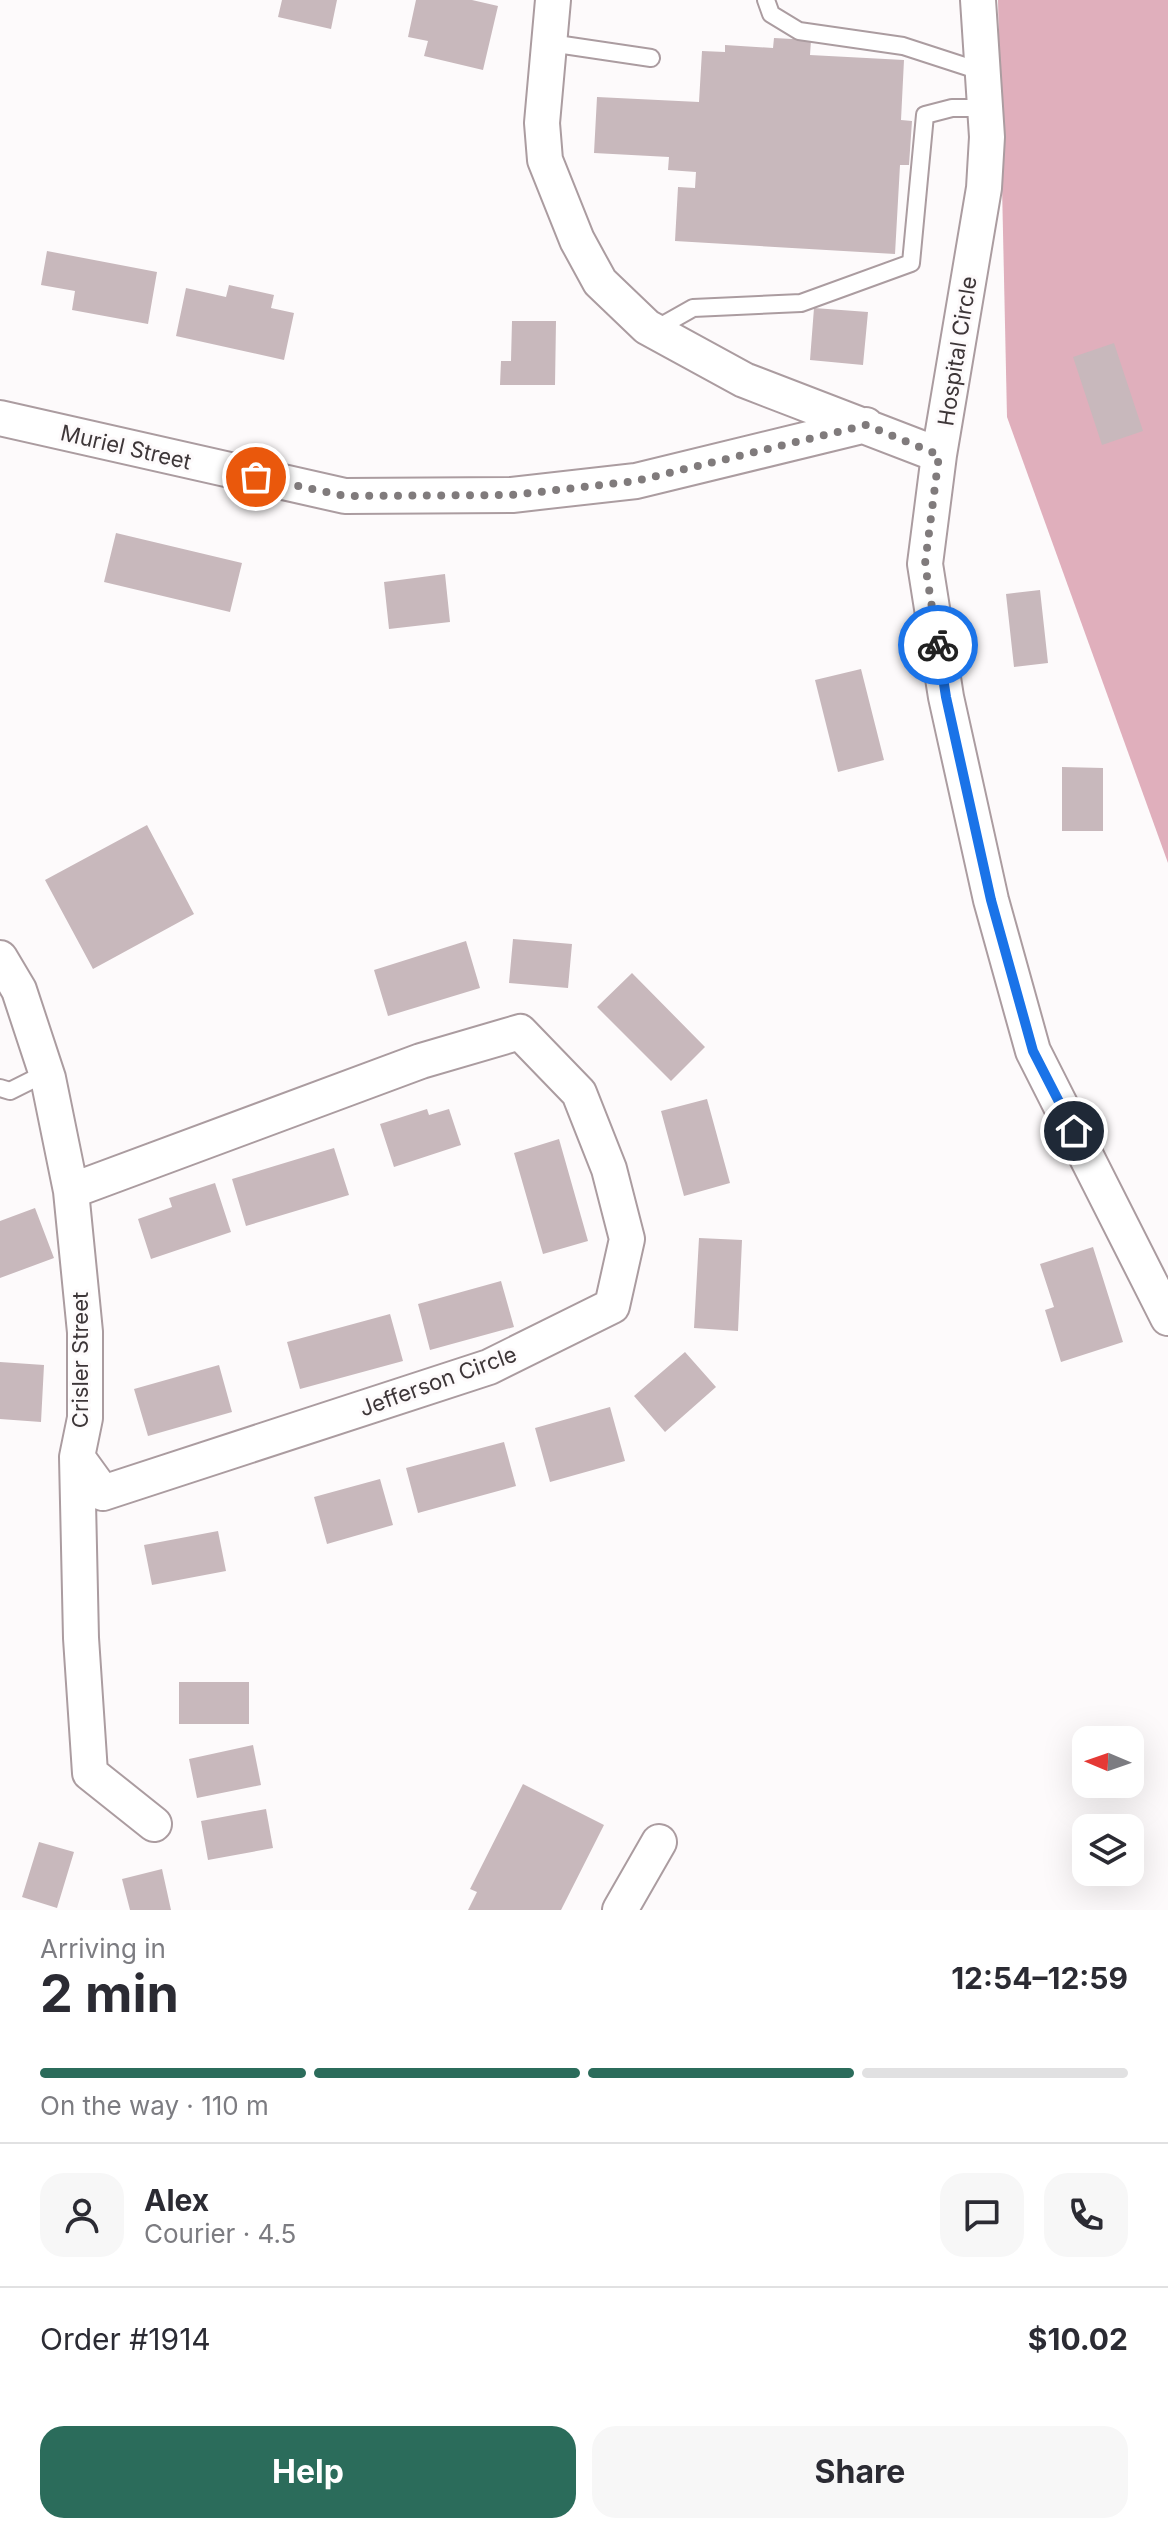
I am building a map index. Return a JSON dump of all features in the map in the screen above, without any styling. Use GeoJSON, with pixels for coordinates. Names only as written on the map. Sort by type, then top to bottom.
{"type":"FeatureCollection","features":[{"type":"Feature","properties":{"kind":"street","name":"Hospital Circle"},"geometry":{"type":"LineString","coordinates":[[553,0],[542,123],[545,160],[557,196],[600,282],[654,330],[744,380],[939,455],[984,188],[986,108],[978,0]]}},
{"type":"Feature","properties":{"kind":"street","name":"Muriel Street"},"geometry":{"type":"LineString","coordinates":[[0,418],[345,496],[512,495],[636,481],[866,425]]}},
{"type":"Feature","properties":{"kind":"street"},"geometry":{"type":"LineString","coordinates":[[939,455],[925,564],[946,697],[991,900],[1033,1051],[1168,1318]]}},
{"type":"Feature","properties":{"kind":"street","name":"Crisler Street"},"geometry":{"type":"LineString","coordinates":[[0,958],[19,990],[46,1073],[71,1191],[85,1332],[85,1418],[77,1457],[81,1638],[90,1773],[154,1824]]}},
{"type":"Feature","properties":{"kind":"street","name":"Jefferson Circle"},"geometry":{"type":"LineString","coordinates":[[71,1191],[421,1061],[520,1032],[579,1093],[609,1169],[627,1239],[612,1306],[489,1367],[103,1493],[77,1457]]}},
{"type":"Feature","properties":{"kind":"street"},"geometry":{"type":"LineString","coordinates":[[620,1910],[659,1842]]}},
{"type":"Feature","properties":{"kind":"lane"},"geometry":{"type":"LineString","coordinates":[[766,0],[771,14],[799,31],[858,37],[903,46],[983,72]]}},
{"type":"Feature","properties":{"kind":"lane"},"geometry":{"type":"LineString","coordinates":[[550,43],[651,58]]}},
{"type":"Feature","properties":{"kind":"lane"},"geometry":{"type":"LineString","coordinates":[[654,330],[693,308],[801,303],[911,263],[925,115],[952,108],[986,108]]}},
{"type":"Feature","properties":{"kind":"lane"},"geometry":{"type":"LineString","coordinates":[[0,1088],[10,1091],[46,1073]]}},
{"type":"Feature","properties":{"kind":"shaded area"},"geometry":{"type":"Polygon","coordinates":[[[998,0],[1168,0],[1168,863],[1007,417],[998,0]]]}},
{"type":"Feature","properties":{"kind":"building"},"geometry":{"type":"Polygon","coordinates":[[[282,0],[337,0],[331,29],[278,17],[282,0]]]}},
{"type":"Feature","properties":{"kind":"building"},"geometry":{"type":"Polygon","coordinates":[[[416,0],[472,0],[498,6],[483,70],[424,56],[428,41],[408,37],[416,0]]]}},
{"type":"Feature","properties":{"kind":"building"},"geometry":{"type":"Polygon","coordinates":[[[774,38],[811,40],[810,55],[904,60],[901,120],[912,121],[909,165],[900,165],[895,254],[675,241],[678,187],[695,188],[696,172],[668,170],[669,157],[594,153],[597,97],[699,102],[702,51],[725,52],[725,45],[773,48],[774,38]]]}},
{"type":"Feature","properties":{"kind":"building"},"geometry":{"type":"Polygon","coordinates":[[[47,251],[157,272],[148,324],[72,310],[75,291],[41,285],[47,251]]]}},
{"type":"Feature","properties":{"kind":"building"},"geometry":{"type":"Polygon","coordinates":[[[229,285],[274,295],[271,308],[294,313],[284,360],[176,336],[186,288],[226,297],[229,285]]]}},
{"type":"Feature","properties":{"kind":"building"},"geometry":{"type":"Polygon","coordinates":[[[814,308],[868,312],[863,365],[810,360],[814,308]]]}},
{"type":"Feature","properties":{"kind":"building"},"geometry":{"type":"Polygon","coordinates":[[[512,321],[556,321],[555,385],[500,385],[501,361],[511,361],[512,321]]]}},
{"type":"Feature","properties":{"kind":"building"},"geometry":{"type":"Polygon","coordinates":[[[1114,343],[1143,431],[1102,445],[1073,357],[1114,343]]]}},
{"type":"Feature","properties":{"kind":"building"},"geometry":{"type":"Polygon","coordinates":[[[116,533],[242,563],[230,612],[104,582],[116,533]]]}},
{"type":"Feature","properties":{"kind":"building"},"geometry":{"type":"Polygon","coordinates":[[[445,574],[450,622],[389,629],[384,582],[445,574]]]}},
{"type":"Feature","properties":{"kind":"building"},"geometry":{"type":"Polygon","coordinates":[[[1040,590],[1048,663],[1014,667],[1006,594],[1040,590]]]}},
{"type":"Feature","properties":{"kind":"building"},"geometry":{"type":"Polygon","coordinates":[[[861,669],[884,760],[838,772],[815,680],[861,669]]]}},
{"type":"Feature","properties":{"kind":"building"},"geometry":{"type":"Polygon","coordinates":[[[1062,767],[1103,768],[1103,831],[1062,831],[1062,767]]]}},
{"type":"Feature","properties":{"kind":"building"},"geometry":{"type":"Polygon","coordinates":[[[147,825],[194,914],[93,969],[45,880],[147,825]]]}},
{"type":"Feature","properties":{"kind":"building"},"geometry":{"type":"Polygon","coordinates":[[[513,939],[572,944],[568,988],[509,983],[513,939]]]}},
{"type":"Feature","properties":{"kind":"building"},"geometry":{"type":"Polygon","coordinates":[[[466,941],[480,988],[388,1016],[374,970],[466,941]]]}},
{"type":"Feature","properties":{"kind":"building"},"geometry":{"type":"Polygon","coordinates":[[[632,973],[705,1047],[671,1081],[597,1007],[632,973]]]}},
{"type":"Feature","properties":{"kind":"building"},"geometry":{"type":"Polygon","coordinates":[[[707,1099],[730,1183],[684,1196],[661,1111],[707,1099]]]}},
{"type":"Feature","properties":{"kind":"building"},"geometry":{"type":"Polygon","coordinates":[[[427,1109],[429,1115],[449,1109],[461,1145],[394,1167],[380,1124],[427,1109]]]}},
{"type":"Feature","properties":{"kind":"building"},"geometry":{"type":"Polygon","coordinates":[[[559,1139],[588,1241],[543,1254],[514,1153],[559,1139]]]}},
{"type":"Feature","properties":{"kind":"building"},"geometry":{"type":"Polygon","coordinates":[[[334,1148],[349,1195],[246,1226],[232,1179],[334,1148]]]}},
{"type":"Feature","properties":{"kind":"building"},"geometry":{"type":"Polygon","coordinates":[[[215,1183],[231,1232],[151,1259],[138,1219],[172,1207],[169,1198],[215,1183]]]}},
{"type":"Feature","properties":{"kind":"building"},"geometry":{"type":"Polygon","coordinates":[[[35,1208],[54,1258],[0,1278],[0,1221],[35,1208]]]}},
{"type":"Feature","properties":{"kind":"building"},"geometry":{"type":"Polygon","coordinates":[[[699,1238],[742,1240],[738,1331],[694,1328],[699,1238]]]}},
{"type":"Feature","properties":{"kind":"building"},"geometry":{"type":"Polygon","coordinates":[[[1093,1247],[1123,1342],[1061,1362],[1045,1310],[1054,1307],[1040,1264],[1093,1247]]]}},
{"type":"Feature","properties":{"kind":"building"},"geometry":{"type":"Polygon","coordinates":[[[501,1281],[514,1327],[430,1350],[418,1304],[501,1281]]]}},
{"type":"Feature","properties":{"kind":"building"},"geometry":{"type":"Polygon","coordinates":[[[390,1314],[403,1361],[300,1389],[287,1342],[390,1314]]]}},
{"type":"Feature","properties":{"kind":"building"},"geometry":{"type":"Polygon","coordinates":[[[685,1352],[716,1387],[665,1432],[634,1396],[685,1352]]]}},
{"type":"Feature","properties":{"kind":"building"},"geometry":{"type":"Polygon","coordinates":[[[0,1362],[44,1365],[41,1422],[0,1419],[0,1362]]]}},
{"type":"Feature","properties":{"kind":"building"},"geometry":{"type":"Polygon","coordinates":[[[219,1365],[232,1412],[148,1436],[134,1389],[219,1365]]]}},
{"type":"Feature","properties":{"kind":"building"},"geometry":{"type":"Polygon","coordinates":[[[610,1407],[625,1461],[550,1482],[535,1428],[610,1407]]]}},
{"type":"Feature","properties":{"kind":"building"},"geometry":{"type":"Polygon","coordinates":[[[504,1442],[516,1486],[418,1513],[406,1468],[504,1442]]]}},
{"type":"Feature","properties":{"kind":"building"},"geometry":{"type":"Polygon","coordinates":[[[380,1479],[393,1525],[327,1544],[314,1497],[380,1479]]]}},
{"type":"Feature","properties":{"kind":"building"},"geometry":{"type":"Polygon","coordinates":[[[218,1531],[226,1571],[152,1585],[144,1545],[218,1531]]]}},
{"type":"Feature","properties":{"kind":"building"},"geometry":{"type":"Polygon","coordinates":[[[179,1682],[249,1682],[249,1724],[179,1724],[179,1682]]]}},
{"type":"Feature","properties":{"kind":"building"},"geometry":{"type":"Polygon","coordinates":[[[253,1745],[261,1785],[197,1798],[189,1759],[253,1745]]]}},
{"type":"Feature","properties":{"kind":"building"},"geometry":{"type":"Polygon","coordinates":[[[523,1784],[604,1825],[561,1910],[468,1910],[477,1892],[470,1889],[523,1784]]]}},
{"type":"Feature","properties":{"kind":"building"},"geometry":{"type":"Polygon","coordinates":[[[266,1809],[273,1848],[208,1860],[201,1821],[266,1809]]]}},
{"type":"Feature","properties":{"kind":"building"},"geometry":{"type":"Polygon","coordinates":[[[39,1842],[74,1852],[57,1908],[22,1897],[39,1842]]]}},
{"type":"Feature","properties":{"kind":"building"},"geometry":{"type":"Polygon","coordinates":[[[162,1869],[171,1910],[130,1910],[122,1879],[162,1869]]]}},
{"type":"Feature","properties":{"kind":"way so far"},"geometry":{"type":"LineString","coordinates":[[256,477],[345,496],[512,495],[636,481],[866,425],[939,455],[925,564],[938,645]]}},
{"type":"Feature","properties":{"kind":"route"},"geometry":{"type":"LineString","coordinates":[[938,645],[946,697],[991,900],[1033,1051],[1074,1131]]}}]}
